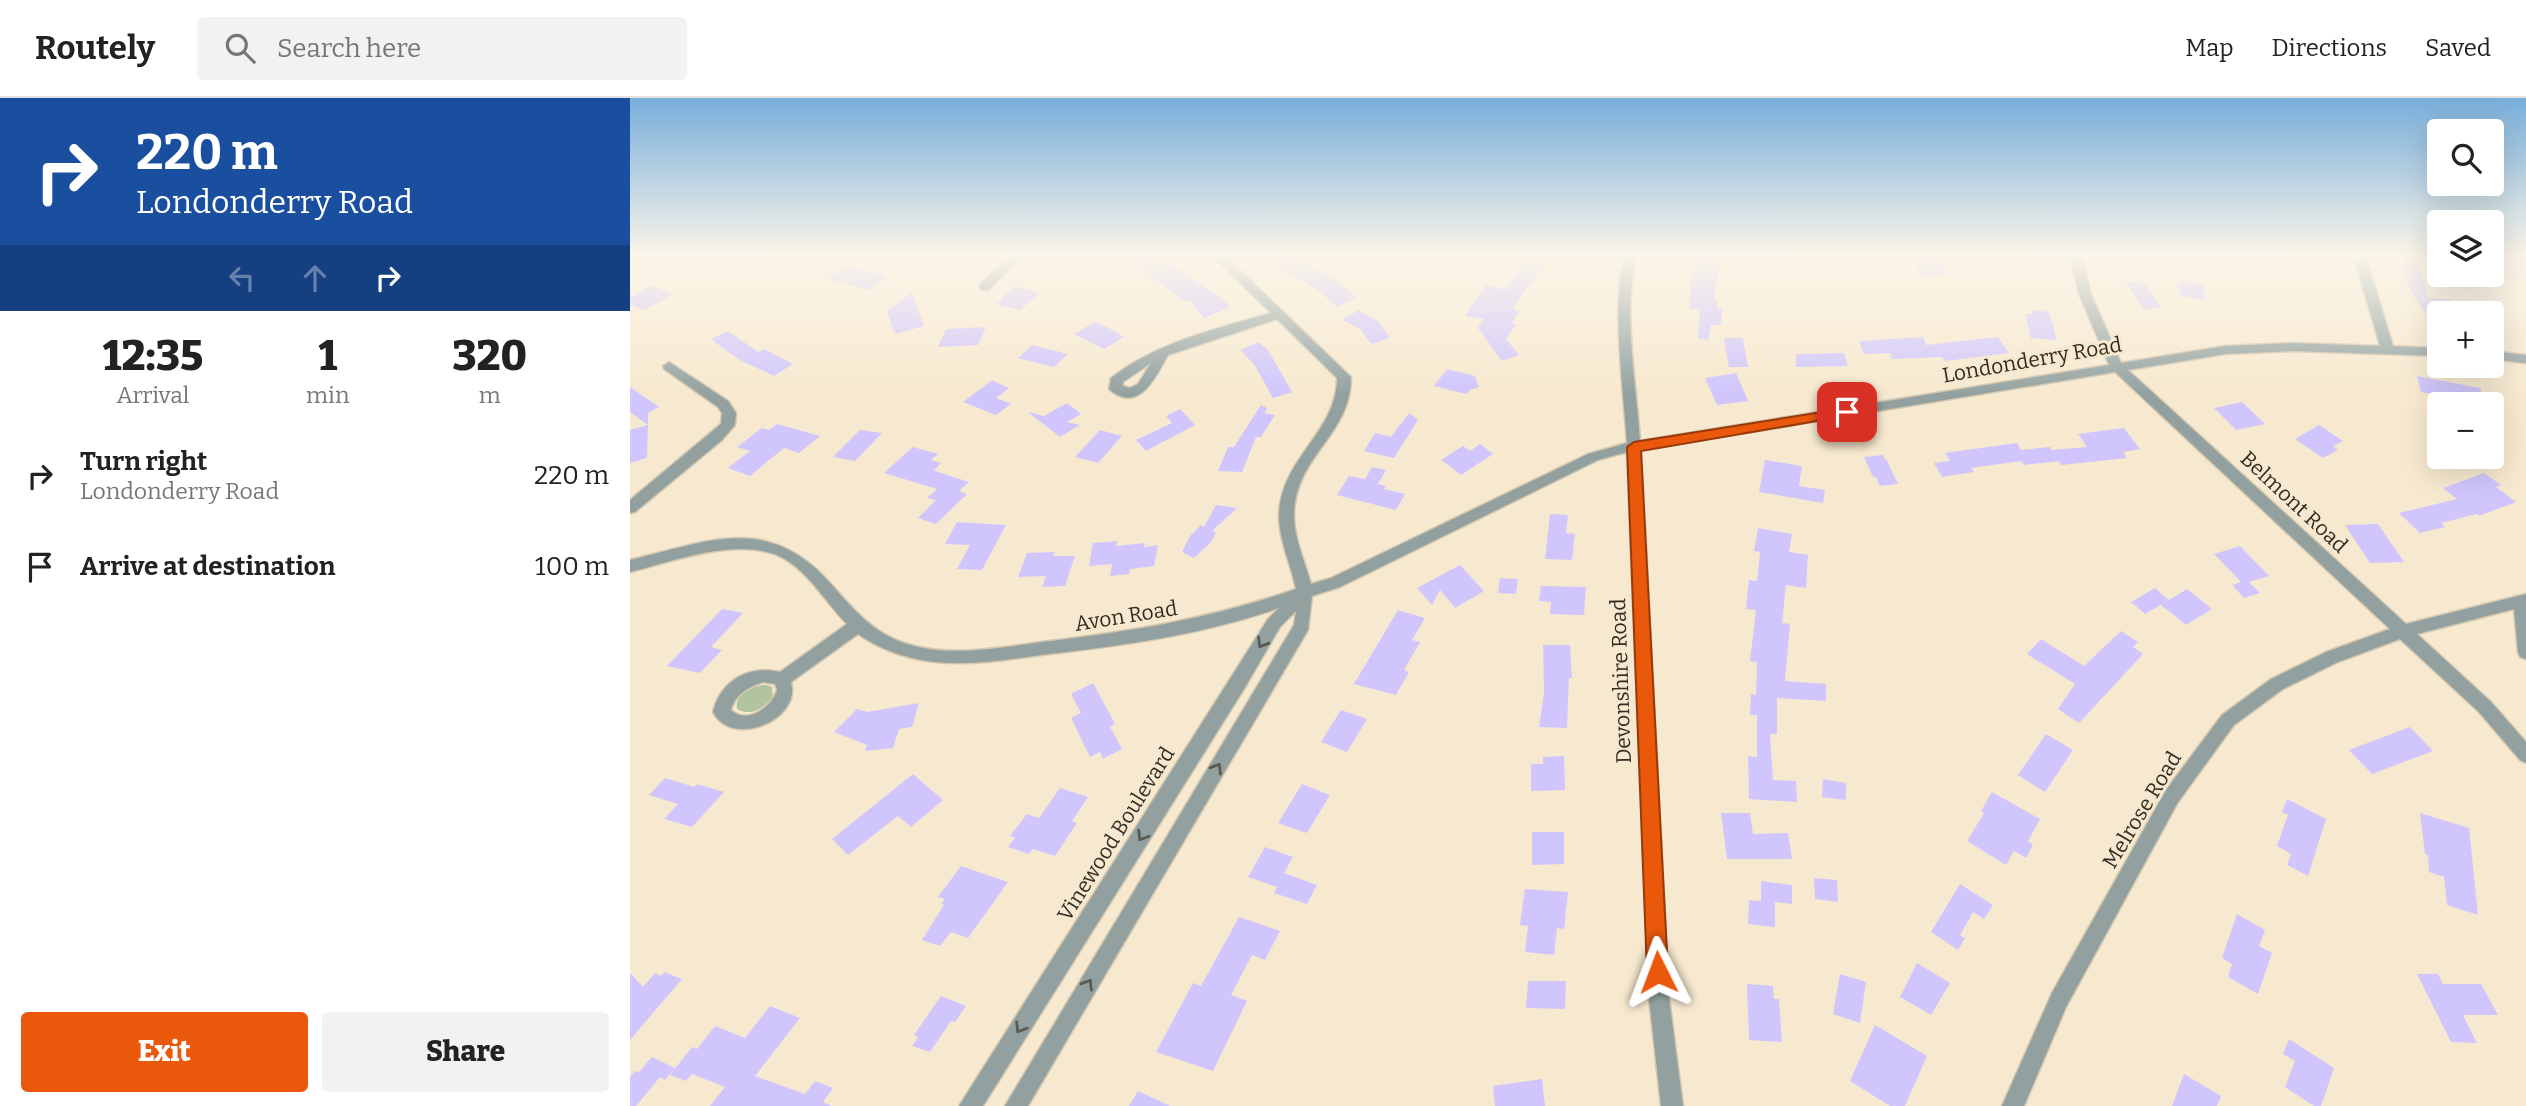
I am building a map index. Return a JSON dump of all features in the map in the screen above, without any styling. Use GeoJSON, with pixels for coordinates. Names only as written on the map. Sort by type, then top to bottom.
{"type":"FeatureCollection","features":[{"type":"Feature","properties":{"kind":"street"},"geometry":{"type":"LineString","coordinates":[[1016,1106],[1302,626],[1305,591],[1285,529],[1289,497],[1300,467],[1342,410],[1346,395],[1344,377],[1265,301]]}},
{"type":"Feature","properties":{"kind":"street","name":"Devonshire Road"},"geometry":{"type":"LineString","coordinates":[[1626,301],[1659,998],[1672,1106]]}},
{"type":"Feature","properties":{"kind":"street","name":"Belmont Road"},"geometry":{"type":"LineString","coordinates":[[2088,301],[2116,366],[2485,707],[2526,755]]}},
{"type":"Feature","properties":{"kind":"street"},"geometry":{"type":"LineString","coordinates":[[2373,301],[2387,349]]}},
{"type":"Feature","properties":{"kind":"street"},"geometry":{"type":"LineString","coordinates":[[1164,354],[1279,315]]}},
{"type":"Feature","properties":{"kind":"street","name":"Londonderry Road"},"geometry":{"type":"LineString","coordinates":[[1634,447],[2225,350],[2293,347],[2427,351]]}},
{"type":"Feature","properties":{"kind":"street"},"geometry":{"type":"LineString","coordinates":[[2504,356],[2526,359]]}},
{"type":"Feature","properties":{"kind":"street"},"geometry":{"type":"LineString","coordinates":[[630,509],[728,425],[729,413],[723,404],[669,366]]}},
{"type":"Feature","properties":{"kind":"street","name":"Avon Road"},"geometry":{"type":"LineString","coordinates":[[630,566],[691,549],[743,544],[767,546],[785,551],[819,581],[858,625],[874,636],[912,652],[938,656],[1003,654],[1185,629],[1335,583],[1593,457],[1634,447]]}},
{"type":"Feature","properties":{"kind":"street","name":"Vinewood Boulevard"},"geometry":{"type":"LineString","coordinates":[[970,1106],[1231,696],[1274,623],[1305,591]]}},
{"type":"Feature","properties":{"kind":"street"},"geometry":{"type":"LineString","coordinates":[[2523,601],[2526,652]]}},
{"type":"Feature","properties":{"kind":"street","name":"Melrose Road"},"geometry":{"type":"LineString","coordinates":[[2012,1106],[2059,1000],[2172,796],[2228,720],[2277,684],[2333,657],[2403,631],[2523,601]]}},
{"type":"Feature","properties":{"kind":"street"},"geometry":{"type":"LineString","coordinates":[[782,679],[858,625]]}},
{"type":"Feature","properties":{"kind":"green space"},"geometry":{"type":"Polygon","coordinates":[[[756,686],[772,687],[773,697],[766,705],[752,712],[737,709],[741,694],[756,686]]]}},
{"type":"Feature","properties":{"kind":"building"},"geometry":{"type":"Polygon","coordinates":[[[630,301],[661,301],[644,310],[630,304],[630,301]]]}},
{"type":"Feature","properties":{"kind":"building"},"geometry":{"type":"Polygon","coordinates":[[[900,301],[915,301],[924,326],[895,334],[887,311],[900,301]]]}},
{"type":"Feature","properties":{"kind":"building"},"geometry":{"type":"Polygon","coordinates":[[[1001,301],[1031,301],[1020,310],[997,304],[1001,301]]]}},
{"type":"Feature","properties":{"kind":"building"},"geometry":{"type":"Polygon","coordinates":[[[1190,301],[1224,301],[1230,307],[1204,318],[1190,301]]]}},
{"type":"Feature","properties":{"kind":"building"},"geometry":{"type":"Polygon","coordinates":[[[1330,301],[1348,301],[1337,307],[1330,301]]]}},
{"type":"Feature","properties":{"kind":"building"},"geometry":{"type":"Polygon","coordinates":[[[1475,301],[1518,301],[1512,309],[1520,311],[1512,323],[1516,324],[1506,339],[1519,355],[1502,361],[1478,328],[1484,319],[1465,316],[1475,301]]]}},
{"type":"Feature","properties":{"kind":"building"},"geometry":{"type":"Polygon","coordinates":[[[1690,301],[1717,301],[1717,309],[1722,309],[1721,325],[1711,325],[1708,340],[1698,338],[1700,309],[1689,309],[1690,301]]]}},
{"type":"Feature","properties":{"kind":"building"},"geometry":{"type":"Polygon","coordinates":[[[2139,301],[2156,301],[2161,308],[2144,309],[2139,301]]]}},
{"type":"Feature","properties":{"kind":"building"},"geometry":{"type":"Polygon","coordinates":[[[2417,301],[2427,301],[2427,316],[2417,301]]]}},
{"type":"Feature","properties":{"kind":"building"},"geometry":{"type":"Polygon","coordinates":[[[1358,310],[1378,321],[1390,338],[1371,344],[1361,330],[1343,320],[1358,310]]]}},
{"type":"Feature","properties":{"kind":"building"},"geometry":{"type":"Polygon","coordinates":[[[2032,310],[2049,312],[2057,340],[2031,338],[2025,314],[2032,314],[2032,310]]]}},
{"type":"Feature","properties":{"kind":"building"},"geometry":{"type":"Polygon","coordinates":[[[1095,322],[1124,337],[1104,349],[1074,334],[1095,322]]]}},
{"type":"Feature","properties":{"kind":"building"},"geometry":{"type":"Polygon","coordinates":[[[986,327],[978,345],[938,347],[946,329],[986,327]]]}},
{"type":"Feature","properties":{"kind":"building"},"geometry":{"type":"Polygon","coordinates":[[[728,331],[758,352],[764,349],[793,364],[774,376],[738,359],[711,339],[728,331]]]}},
{"type":"Feature","properties":{"kind":"building"},"geometry":{"type":"Polygon","coordinates":[[[1923,337],[1926,345],[1998,337],[2009,353],[1945,361],[1942,357],[1892,359],[1890,353],[1864,354],[1859,341],[1923,337]]]}},
{"type":"Feature","properties":{"kind":"building"},"geometry":{"type":"Polygon","coordinates":[[[1724,338],[1743,338],[1748,367],[1729,367],[1724,338]]]}},
{"type":"Feature","properties":{"kind":"building"},"geometry":{"type":"Polygon","coordinates":[[[1259,342],[1268,350],[1292,392],[1273,398],[1254,364],[1240,350],[1259,342]]]}},
{"type":"Feature","properties":{"kind":"building"},"geometry":{"type":"Polygon","coordinates":[[[1032,345],[1068,354],[1054,367],[1018,358],[1032,345]]]}},
{"type":"Feature","properties":{"kind":"building"},"geometry":{"type":"Polygon","coordinates":[[[1844,353],[1848,366],[1796,367],[1796,354],[1844,353]]]}},
{"type":"Feature","properties":{"kind":"building"},"geometry":{"type":"Polygon","coordinates":[[[1447,369],[1475,376],[1479,387],[1466,394],[1434,386],[1447,369]]]}},
{"type":"Feature","properties":{"kind":"building"},"geometry":{"type":"Polygon","coordinates":[[[1736,373],[1748,401],[1717,405],[1705,378],[1736,373]]]}},
{"type":"Feature","properties":{"kind":"building"},"geometry":{"type":"Polygon","coordinates":[[[2417,376],[2480,388],[2481,392],[2427,393],[2421,392],[2417,376]]]}},
{"type":"Feature","properties":{"kind":"building"},"geometry":{"type":"Polygon","coordinates":[[[992,380],[1009,388],[996,398],[1011,404],[996,415],[963,402],[992,380]]]}},
{"type":"Feature","properties":{"kind":"building"},"geometry":{"type":"Polygon","coordinates":[[[630,387],[659,407],[648,413],[648,425],[630,412],[630,387]]]}},
{"type":"Feature","properties":{"kind":"building"},"geometry":{"type":"Polygon","coordinates":[[[2242,402],[2265,424],[2236,430],[2214,408],[2242,402]]]}},
{"type":"Feature","properties":{"kind":"building"},"geometry":{"type":"Polygon","coordinates":[[[1067,403],[1081,414],[1067,422],[1080,425],[1060,437],[1028,412],[1044,416],[1067,403]]]}},
{"type":"Feature","properties":{"kind":"building"},"geometry":{"type":"Polygon","coordinates":[[[1261,405],[1267,408],[1265,413],[1275,415],[1261,437],[1256,437],[1242,472],[1218,471],[1228,447],[1234,447],[1261,405]]]}},
{"type":"Feature","properties":{"kind":"building"},"geometry":{"type":"Polygon","coordinates":[[[1180,409],[1195,425],[1146,451],[1136,440],[1172,423],[1166,416],[1180,409]]]}},
{"type":"Feature","properties":{"kind":"building"},"geometry":{"type":"Polygon","coordinates":[[[1409,413],[1418,420],[1394,458],[1364,451],[1375,433],[1391,437],[1409,413]]]}},
{"type":"Feature","properties":{"kind":"building"},"geometry":{"type":"Polygon","coordinates":[[[777,424],[820,436],[799,453],[784,448],[750,476],[728,468],[750,451],[737,447],[762,428],[769,430],[777,424]]]}},
{"type":"Feature","properties":{"kind":"building"},"geometry":{"type":"Polygon","coordinates":[[[648,425],[647,458],[630,463],[630,430],[648,425]]]}},
{"type":"Feature","properties":{"kind":"building"},"geometry":{"type":"Polygon","coordinates":[[[2319,425],[2343,441],[2333,446],[2338,450],[2323,458],[2295,439],[2319,425]]]}},
{"type":"Feature","properties":{"kind":"building"},"geometry":{"type":"Polygon","coordinates":[[[2124,428],[2140,449],[2123,452],[2127,458],[2061,465],[2052,450],[2087,447],[2078,434],[2124,428]]]}},
{"type":"Feature","properties":{"kind":"building"},"geometry":{"type":"Polygon","coordinates":[[[860,430],[882,433],[855,461],[833,457],[860,430]]]}},
{"type":"Feature","properties":{"kind":"building"},"geometry":{"type":"Polygon","coordinates":[[[1100,430],[1122,436],[1098,463],[1075,457],[1100,430]]]}},
{"type":"Feature","properties":{"kind":"building"},"geometry":{"type":"Polygon","coordinates":[[[2017,443],[2021,450],[2050,447],[2059,461],[2024,465],[2021,461],[1971,468],[1974,472],[1942,477],[1934,463],[1950,461],[1945,453],[2017,443]]]}},
{"type":"Feature","properties":{"kind":"building"},"geometry":{"type":"Polygon","coordinates":[[[1480,444],[1493,454],[1461,475],[1441,460],[1463,446],[1470,451],[1480,444]]]}},
{"type":"Feature","properties":{"kind":"building"},"geometry":{"type":"Polygon","coordinates":[[[913,447],[938,454],[931,460],[941,463],[934,470],[969,482],[959,491],[967,494],[936,524],[918,518],[936,500],[927,498],[937,489],[884,473],[913,447]]]}},
{"type":"Feature","properties":{"kind":"building"},"geometry":{"type":"Polygon","coordinates":[[[1882,455],[1898,484],[1880,486],[1876,477],[1873,477],[1864,457],[1882,455]]]}},
{"type":"Feature","properties":{"kind":"building"},"geometry":{"type":"Polygon","coordinates":[[[1765,460],[1802,466],[1799,486],[1825,490],[1823,503],[1759,492],[1765,460]]]}},
{"type":"Feature","properties":{"kind":"building"},"geometry":{"type":"Polygon","coordinates":[[[1372,467],[1386,470],[1378,484],[1386,486],[1384,489],[1405,494],[1396,510],[1337,495],[1349,476],[1365,479],[1372,467]]]}},
{"type":"Feature","properties":{"kind":"building"},"geometry":{"type":"Polygon","coordinates":[[[2484,473],[2501,485],[2496,487],[2516,502],[2479,516],[2477,514],[2441,523],[2445,527],[2420,533],[2399,513],[2457,499],[2443,488],[2484,473]]]}},
{"type":"Feature","properties":{"kind":"building"},"geometry":{"type":"Polygon","coordinates":[[[1216,505],[1237,508],[1212,531],[1216,532],[1211,542],[1194,558],[1182,552],[1190,536],[1201,525],[1204,527],[1216,505]]]}},
{"type":"Feature","properties":{"kind":"building"},"geometry":{"type":"Polygon","coordinates":[[[1550,514],[1568,515],[1566,533],[1575,534],[1572,560],[1545,559],[1550,514]]]}},
{"type":"Feature","properties":{"kind":"building"},"geometry":{"type":"Polygon","coordinates":[[[957,522],[1006,525],[982,570],[957,569],[970,545],[945,544],[957,522]]]}},
{"type":"Feature","properties":{"kind":"building"},"geometry":{"type":"Polygon","coordinates":[[[2378,524],[2404,562],[2370,563],[2345,525],[2378,524]]]}},
{"type":"Feature","properties":{"kind":"building"},"geometry":{"type":"Polygon","coordinates":[[[1758,528],[1792,534],[1789,552],[1808,555],[1806,588],[1786,585],[1782,623],[1790,624],[1785,681],[1826,684],[1826,701],[1777,698],[1777,734],[1770,734],[1773,780],[1796,781],[1797,802],[1749,799],[1748,756],[1757,757],[1757,715],[1750,715],[1751,694],[1756,695],[1757,662],[1750,661],[1756,610],[1746,609],[1749,580],[1757,581],[1760,552],[1754,551],[1758,528]]]}},
{"type":"Feature","properties":{"kind":"building"},"geometry":{"type":"Polygon","coordinates":[[[1117,541],[1116,546],[1145,543],[1144,547],[1158,545],[1154,566],[1130,569],[1129,574],[1110,576],[1112,564],[1089,566],[1093,543],[1117,541]]]}},
{"type":"Feature","properties":{"kind":"building"},"geometry":{"type":"Polygon","coordinates":[[[2240,546],[2269,576],[2249,582],[2260,593],[2244,598],[2232,585],[2241,582],[2214,554],[2240,546]]]}},
{"type":"Feature","properties":{"kind":"building"},"geometry":{"type":"Polygon","coordinates":[[[1055,552],[1053,556],[1075,556],[1065,586],[1042,587],[1046,576],[1018,577],[1027,553],[1055,552]]]}},
{"type":"Feature","properties":{"kind":"building"},"geometry":{"type":"Polygon","coordinates":[[[1460,565],[1484,591],[1455,608],[1440,590],[1432,605],[1417,588],[1460,565]]]}},
{"type":"Feature","properties":{"kind":"building"},"geometry":{"type":"Polygon","coordinates":[[[1500,578],[1518,579],[1516,594],[1498,593],[1500,578]]]}},
{"type":"Feature","properties":{"kind":"building"},"geometry":{"type":"Polygon","coordinates":[[[1541,586],[1586,587],[1584,615],[1550,614],[1551,602],[1539,601],[1541,586]]]}},
{"type":"Feature","properties":{"kind":"building"},"geometry":{"type":"Polygon","coordinates":[[[2155,588],[2169,600],[2145,614],[2131,602],[2155,588]]]}},
{"type":"Feature","properties":{"kind":"building"},"geometry":{"type":"Polygon","coordinates":[[[2187,589],[2212,609],[2186,625],[2161,605],[2187,589]]]}},
{"type":"Feature","properties":{"kind":"building"},"geometry":{"type":"Polygon","coordinates":[[[722,609],[743,613],[711,647],[722,650],[700,673],[667,666],[722,609]]]}},
{"type":"Feature","properties":{"kind":"building"},"geometry":{"type":"Polygon","coordinates":[[[1398,610],[1425,618],[1412,640],[1420,642],[1404,670],[1409,672],[1396,695],[1354,684],[1398,610]]]}},
{"type":"Feature","properties":{"kind":"building"},"geometry":{"type":"Polygon","coordinates":[[[2121,631],[2138,642],[2133,647],[2143,654],[2079,723],[2058,709],[2075,684],[2027,654],[2041,639],[2084,666],[2121,631]]]}},
{"type":"Feature","properties":{"kind":"building"},"geometry":{"type":"Polygon","coordinates":[[[1543,645],[1570,645],[1572,678],[1569,678],[1567,728],[1539,727],[1544,692],[1543,645]]]}},
{"type":"Feature","properties":{"kind":"building"},"geometry":{"type":"Polygon","coordinates":[[[1093,683],[1115,724],[1110,727],[1122,749],[1103,759],[1100,752],[1090,757],[1071,718],[1081,713],[1071,694],[1093,683]]]}},
{"type":"Feature","properties":{"kind":"building"},"geometry":{"type":"Polygon","coordinates":[[[919,703],[912,727],[899,729],[893,748],[865,751],[867,745],[834,732],[857,709],[867,712],[919,703]]]}},
{"type":"Feature","properties":{"kind":"building"},"geometry":{"type":"Polygon","coordinates":[[[1341,710],[1367,719],[1347,752],[1321,742],[1341,710]]]}},
{"type":"Feature","properties":{"kind":"building"},"geometry":{"type":"Polygon","coordinates":[[[2410,727],[2433,751],[2372,774],[2349,750],[2410,727]]]}},
{"type":"Feature","properties":{"kind":"building"},"geometry":{"type":"Polygon","coordinates":[[[2046,734],[2073,750],[2045,792],[2018,775],[2046,734]]]}},
{"type":"Feature","properties":{"kind":"building"},"geometry":{"type":"Polygon","coordinates":[[[1564,756],[1565,790],[1531,791],[1531,764],[1543,764],[1543,757],[1564,756]]]}},
{"type":"Feature","properties":{"kind":"building"},"geometry":{"type":"Polygon","coordinates":[[[913,774],[943,800],[911,827],[898,816],[848,855],[832,839],[913,774]]]}},
{"type":"Feature","properties":{"kind":"building"},"geometry":{"type":"Polygon","coordinates":[[[665,778],[724,792],[692,827],[664,819],[678,804],[649,795],[665,778]]]}},
{"type":"Feature","properties":{"kind":"building"},"geometry":{"type":"Polygon","coordinates":[[[1823,779],[1846,783],[1846,800],[1822,797],[1823,779]]]}},
{"type":"Feature","properties":{"kind":"building"},"geometry":{"type":"Polygon","coordinates":[[[1302,784],[1330,795],[1307,833],[1278,823],[1302,784]]]}},
{"type":"Feature","properties":{"kind":"building"},"geometry":{"type":"Polygon","coordinates":[[[1060,788],[1088,797],[1072,821],[1077,823],[1055,856],[1033,849],[1029,854],[1008,847],[1015,838],[1010,836],[1027,814],[1039,818],[1060,788]]]}},
{"type":"Feature","properties":{"kind":"building"},"geometry":{"type":"Polygon","coordinates":[[[1992,792],[2040,819],[2028,841],[2033,845],[2026,858],[2014,851],[2006,865],[1967,841],[1984,813],[1981,811],[1992,792]]]}},
{"type":"Feature","properties":{"kind":"building"},"geometry":{"type":"Polygon","coordinates":[[[2287,799],[2326,819],[2308,876],[2287,865],[2291,854],[2277,846],[2288,815],[2282,812],[2287,799]]]}},
{"type":"Feature","properties":{"kind":"building"},"geometry":{"type":"Polygon","coordinates":[[[1721,813],[1750,813],[1753,834],[1788,833],[1792,859],[1727,859],[1721,813]]]}},
{"type":"Feature","properties":{"kind":"building"},"geometry":{"type":"Polygon","coordinates":[[[2420,813],[2469,828],[2478,915],[2447,905],[2444,877],[2429,872],[2420,813]]]}},
{"type":"Feature","properties":{"kind":"building"},"geometry":{"type":"Polygon","coordinates":[[[1532,832],[1564,832],[1564,864],[1532,865],[1532,832]]]}},
{"type":"Feature","properties":{"kind":"building"},"geometry":{"type":"Polygon","coordinates":[[[1265,847],[1293,857],[1284,873],[1317,885],[1307,904],[1274,893],[1277,887],[1248,877],[1265,847]]]}},
{"type":"Feature","properties":{"kind":"building"},"geometry":{"type":"Polygon","coordinates":[[[961,866],[1008,882],[968,938],[951,932],[940,946],[922,940],[944,905],[941,904],[945,899],[938,897],[961,866]]]}},
{"type":"Feature","properties":{"kind":"building"},"geometry":{"type":"Polygon","coordinates":[[[1814,878],[1837,880],[1838,902],[1815,899],[1814,878]]]}},
{"type":"Feature","properties":{"kind":"building"},"geometry":{"type":"Polygon","coordinates":[[[1761,881],[1792,885],[1792,904],[1775,902],[1775,927],[1748,924],[1749,900],[1761,901],[1761,881]]]}},
{"type":"Feature","properties":{"kind":"building"},"geometry":{"type":"Polygon","coordinates":[[[1960,884],[1993,905],[1984,919],[1973,912],[1960,935],[1965,938],[1958,950],[1931,932],[1960,884]]]}},
{"type":"Feature","properties":{"kind":"building"},"geometry":{"type":"Polygon","coordinates":[[[1525,889],[1568,892],[1564,929],[1557,928],[1554,955],[1525,952],[1528,926],[1520,925],[1525,889]]]}},
{"type":"Feature","properties":{"kind":"building"},"geometry":{"type":"Polygon","coordinates":[[[2237,914],[2265,930],[2259,946],[2272,953],[2258,994],[2228,977],[2232,964],[2222,958],[2237,914]]]}},
{"type":"Feature","properties":{"kind":"building"},"geometry":{"type":"Polygon","coordinates":[[[1239,917],[1280,931],[1265,960],[1252,955],[1231,995],[1247,1001],[1213,1071],[1156,1052],[1193,983],[1201,986],[1239,917]]]}},
{"type":"Feature","properties":{"kind":"building"},"geometry":{"type":"Polygon","coordinates":[[[1917,963],[1950,983],[1931,1015],[1900,997],[1917,963]]]}},
{"type":"Feature","properties":{"kind":"building"},"geometry":{"type":"Polygon","coordinates":[[[664,972],[682,979],[630,1040],[630,973],[643,987],[655,973],[661,976],[664,972]]]}},
{"type":"Feature","properties":{"kind":"building"},"geometry":{"type":"Polygon","coordinates":[[[1840,974],[1866,982],[1860,1023],[1833,1014],[1840,974]]]}},
{"type":"Feature","properties":{"kind":"building"},"geometry":{"type":"Polygon","coordinates":[[[2417,974],[2438,974],[2443,984],[2481,984],[2498,1015],[2463,1015],[2477,1043],[2451,1042],[2417,974]]]}},
{"type":"Feature","properties":{"kind":"building"},"geometry":{"type":"Polygon","coordinates":[[[1528,981],[1566,981],[1565,1009],[1526,1008],[1528,981]]]}},
{"type":"Feature","properties":{"kind":"building"},"geometry":{"type":"Polygon","coordinates":[[[1747,984],[1773,986],[1774,999],[1779,999],[1782,1042],[1749,1040],[1747,984]]]}},
{"type":"Feature","properties":{"kind":"building"},"geometry":{"type":"Polygon","coordinates":[[[941,996],[966,1006],[955,1022],[951,1021],[930,1052],[912,1046],[918,1037],[914,1035],[941,996]]]}},
{"type":"Feature","properties":{"kind":"building"},"geometry":{"type":"Polygon","coordinates":[[[770,1006],[800,1018],[755,1076],[805,1094],[815,1081],[833,1088],[823,1102],[832,1106],[710,1106],[725,1087],[692,1074],[686,1081],[670,1075],[692,1047],[697,1049],[715,1026],[745,1038],[770,1006]]]}},
{"type":"Feature","properties":{"kind":"building"},"geometry":{"type":"Polygon","coordinates":[[[1875,1025],[1927,1056],[1905,1106],[1890,1106],[1850,1081],[1875,1025]]]}},
{"type":"Feature","properties":{"kind":"building"},"geometry":{"type":"Polygon","coordinates":[[[2289,1039],[2334,1068],[2321,1106],[2314,1106],[2285,1087],[2295,1061],[2283,1054],[2289,1039]]]}},
{"type":"Feature","properties":{"kind":"building"},"geometry":{"type":"Polygon","coordinates":[[[652,1057],[675,1068],[665,1080],[660,1077],[636,1106],[630,1106],[630,1077],[635,1071],[639,1072],[652,1057]]]}},
{"type":"Feature","properties":{"kind":"building"},"geometry":{"type":"Polygon","coordinates":[[[2184,1074],[2221,1096],[2217,1106],[2172,1106],[2184,1074]]]}},
{"type":"Feature","properties":{"kind":"building"},"geometry":{"type":"Polygon","coordinates":[[[1542,1079],[1545,1106],[1495,1106],[1493,1086],[1542,1079]]]}},
{"type":"Feature","properties":{"kind":"building"},"geometry":{"type":"Polygon","coordinates":[[[1138,1091],[1170,1106],[1129,1106],[1138,1091]]]}},
{"type":"Feature","properties":{"kind":"route"},"geometry":{"type":"LineString","coordinates":[[1658,972],[1646,767],[1634,447],[1847,412]]}}]}
